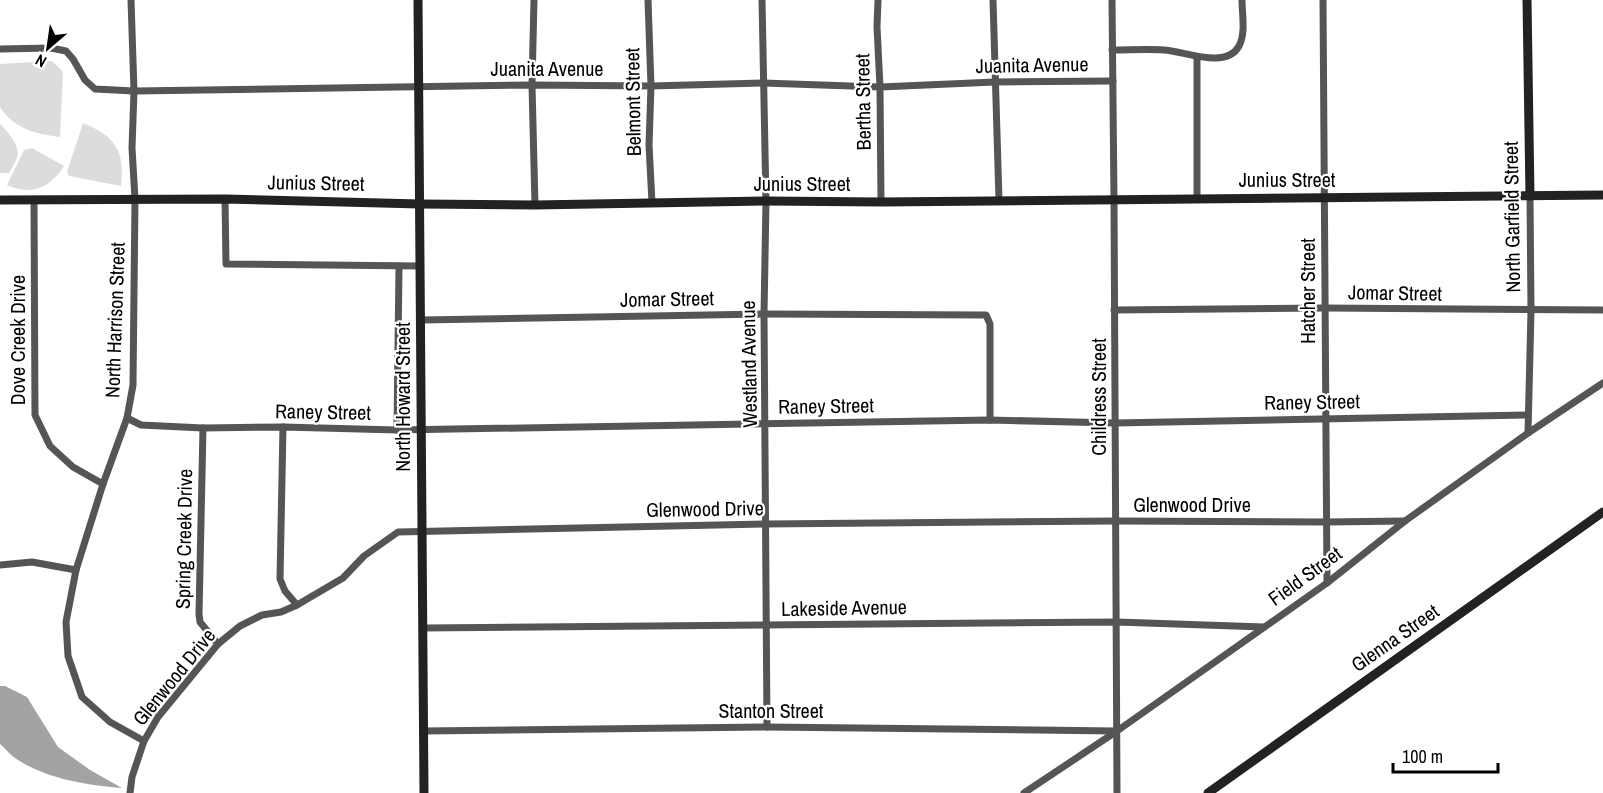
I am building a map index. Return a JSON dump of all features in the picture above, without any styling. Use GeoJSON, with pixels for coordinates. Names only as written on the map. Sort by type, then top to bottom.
{"type":"FeatureCollection","features":[{"type":"Feature","properties":{"kind":"street","name":"North Harrison Street"},"geometry":{"type":"LineString","coordinates":[[131,0],[134,92],[132,148],[135,199],[133,385],[127,418],[76,570],[66,622],[68,656],[82,698],[111,722],[144,741]]}},
{"type":"Feature","properties":{"kind":"street","name":"North Howard Street"},"geometry":{"type":"LineString","coordinates":[[418,0],[424,793]]}},
{"type":"Feature","properties":{"kind":"street"},"geometry":{"type":"LineString","coordinates":[[534,0],[532,85],[535,204]]}},
{"type":"Feature","properties":{"kind":"street","name":"Belmont Street"},"geometry":{"type":"LineString","coordinates":[[648,0],[652,203]]}},
{"type":"Feature","properties":{"kind":"street","name":"Westland Avenue"},"geometry":{"type":"LineString","coordinates":[[762,0],[766,201],[764,314],[767,727]]}},
{"type":"Feature","properties":{"kind":"street","name":"Bertha Street"},"geometry":{"type":"LineString","coordinates":[[878,0],[881,202]]}},
{"type":"Feature","properties":{"kind":"street"},"geometry":{"type":"LineString","coordinates":[[993,0],[999,200]]}},
{"type":"Feature","properties":{"kind":"street","name":"Childress Street"},"geometry":{"type":"LineString","coordinates":[[1112,0],[1117,793]]}},
{"type":"Feature","properties":{"kind":"street"},"geometry":{"type":"LineString","coordinates":[[1112,50],[1167,50],[1197,57],[1223,57],[1233,53],[1239,46],[1243,35],[1242,0]]}},
{"type":"Feature","properties":{"kind":"street","name":"Hatcher Street"},"geometry":{"type":"LineString","coordinates":[[1323,0],[1327,583]]}},
{"type":"Feature","properties":{"kind":"street","name":"North Garfield Street"},"geometry":{"type":"LineString","coordinates":[[1527,0],[1530,196],[1528,433]]}},
{"type":"Feature","properties":{"kind":"street","name":"Juanita Avenue"},"geometry":{"type":"LineString","coordinates":[[0,49],[51,48],[66,51],[85,80],[95,89],[134,92],[763,83],[880,87],[995,82],[1113,81]]}},
{"type":"Feature","properties":{"kind":"street"},"geometry":{"type":"LineString","coordinates":[[1197,57],[1197,198]]}},
{"type":"Feature","properties":{"kind":"street","name":"Junius Street"},"geometry":{"type":"LineString","coordinates":[[0,200],[225,199],[420,204],[535,204],[1603,195]]}},
{"type":"Feature","properties":{"kind":"street"},"geometry":{"type":"LineString","coordinates":[[225,199],[226,264],[420,266]]}},
{"type":"Feature","properties":{"kind":"street","name":"Dove Creek Drive"},"geometry":{"type":"LineString","coordinates":[[34,200],[35,415],[50,446],[73,468],[103,484]]}},
{"type":"Feature","properties":{"kind":"street"},"geometry":{"type":"LineString","coordinates":[[397,430],[399,266]]}},
{"type":"Feature","properties":{"kind":"street","name":"Jomar Street"},"geometry":{"type":"LineString","coordinates":[[1114,310],[1325,308],[1603,310]]}},
{"type":"Feature","properties":{"kind":"street","name":"Jomar Street"},"geometry":{"type":"LineString","coordinates":[[421,320],[764,314],[986,315],[990,324],[990,420]]}},
{"type":"Feature","properties":{"kind":"street","name":"Field Street"},"geometry":{"type":"LineString","coordinates":[[1024,793],[1118,731],[1327,583],[1405,520],[1603,383]]}},
{"type":"Feature","properties":{"kind":"street","name":"Raney Street"},"geometry":{"type":"LineString","coordinates":[[127,418],[141,425],[202,428],[397,430],[990,420],[1115,423],[1527,415]]}},
{"type":"Feature","properties":{"kind":"street","name":"Spring Creek Drive"},"geometry":{"type":"LineString","coordinates":[[202,428],[199,614],[200,622],[218,644]]}},
{"type":"Feature","properties":{"kind":"street"},"geometry":{"type":"LineString","coordinates":[[284,428],[280,579],[285,591],[297,605]]}},
{"type":"Feature","properties":{"kind":"street","name":"Glenna Street"},"geometry":{"type":"LineString","coordinates":[[1208,793],[1603,512]]}},
{"type":"Feature","properties":{"kind":"street","name":"Glenwood Drive"},"geometry":{"type":"LineString","coordinates":[[130,793],[132,777],[144,741],[158,717],[218,644],[240,626],[262,615],[281,612],[297,605],[343,578],[364,556],[398,532],[765,524],[1405,520]]}},
{"type":"Feature","properties":{"kind":"street"},"geometry":{"type":"LineString","coordinates":[[0,564],[32,562],[76,570]]}},
{"type":"Feature","properties":{"kind":"street","name":"Lakeside Avenue"},"geometry":{"type":"LineString","coordinates":[[423,628],[1117,622],[1264,627]]}},
{"type":"Feature","properties":{"kind":"street","name":"Stanton Street"},"geometry":{"type":"LineString","coordinates":[[424,731],[767,727],[1118,731]]}},
{"type":"Feature","properties":{"kind":"shaded area"},"geometry":{"type":"Polygon","coordinates":[[[52,61],[63,72],[60,137],[26,129],[12,121],[0,107],[0,64],[52,61]]]}},
{"type":"Feature","properties":{"kind":"shaded area"},"geometry":{"type":"Polygon","coordinates":[[[83,123],[103,133],[115,146],[121,163],[121,186],[69,176],[67,172],[83,123]]]}},
{"type":"Feature","properties":{"kind":"shaded area"},"geometry":{"type":"Polygon","coordinates":[[[0,124],[12,138],[18,150],[17,159],[9,173],[0,173],[0,124]]]}},
{"type":"Feature","properties":{"kind":"shaded area"},"geometry":{"type":"Polygon","coordinates":[[[32,148],[64,166],[59,174],[46,185],[32,190],[7,185],[24,150],[32,148]]]}},
{"type":"Feature","properties":{"kind":"shaded area"},"geometry":{"type":"Polygon","coordinates":[[[0,686],[5,686],[27,697],[58,747],[90,770],[122,788],[81,783],[55,776],[30,767],[13,757],[0,744],[0,686]]]}}]}
